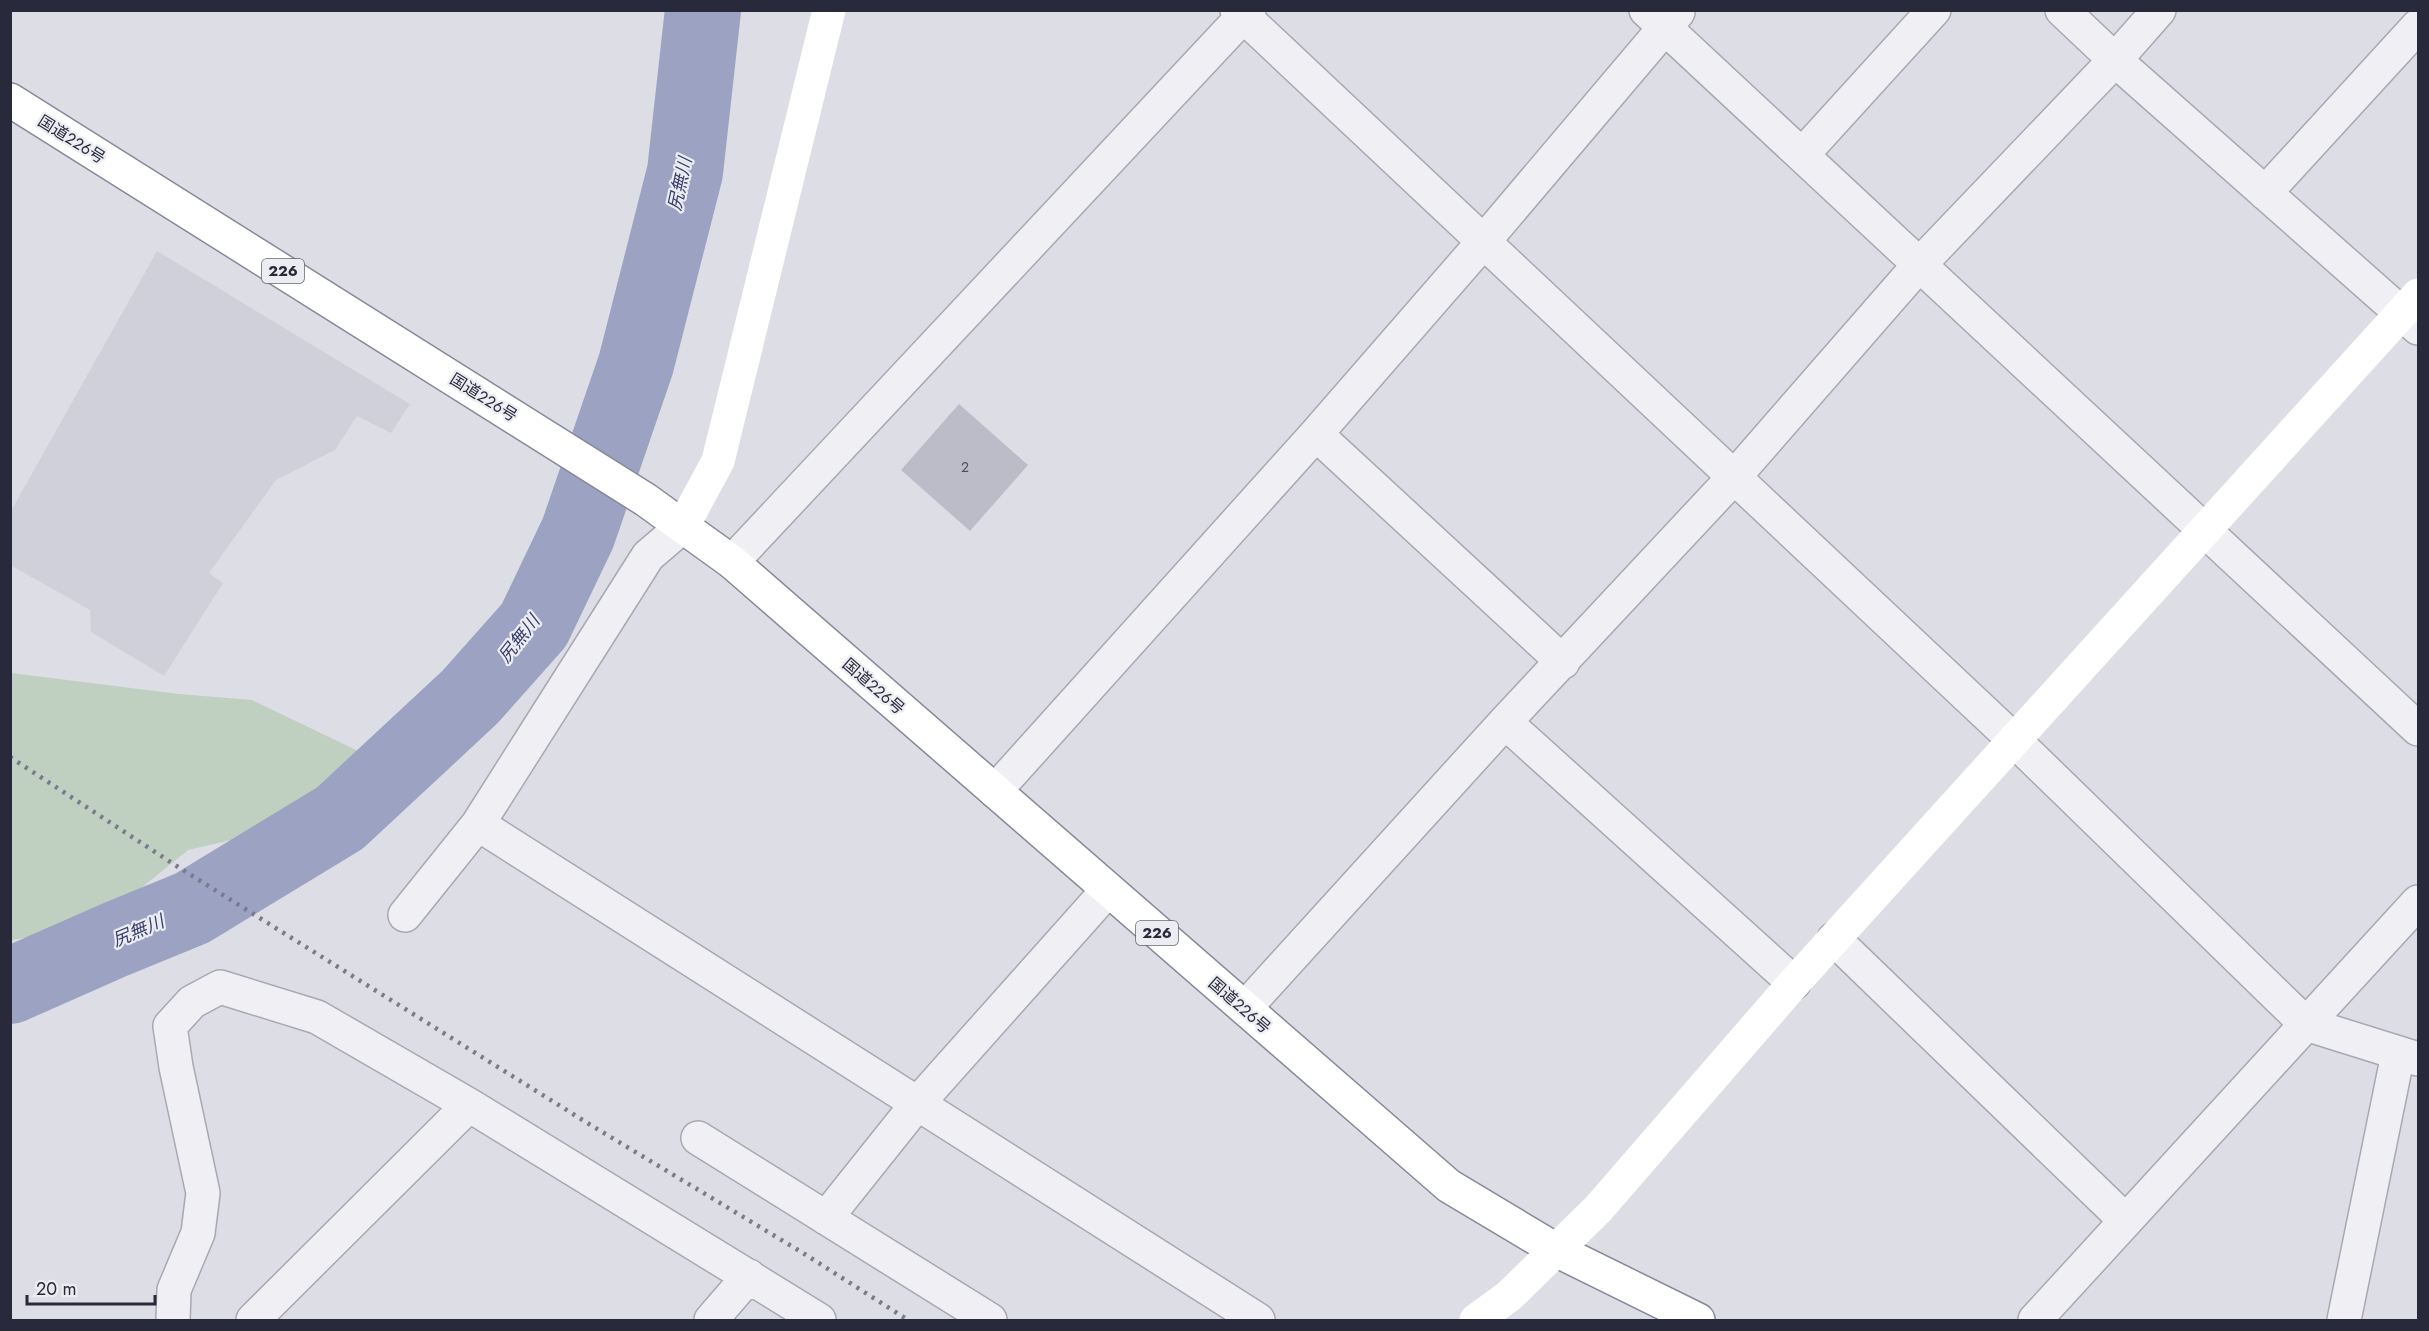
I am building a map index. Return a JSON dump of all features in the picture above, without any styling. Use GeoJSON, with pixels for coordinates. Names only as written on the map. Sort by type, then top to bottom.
{"type":"FeatureCollection","features":[{"type":"Feature","properties":{"kind":"main road"},"geometry":{"type":"LineString","coordinates":[[683,526],[718,461],[829,10]]}},
{"type":"Feature","properties":{"kind":"main road","name":"国道226号"},"geometry":{"type":"LineString","coordinates":[[10,100],[556,442],[683,526],[732,562],[1107,891],[1449,1186],[1556,1250],[1698,1320]]}},
{"type":"Feature","properties":{"kind":"main road"},"geometry":{"type":"LineString","coordinates":[[1476,1320],[1509,1296],[1598,1209],[1794,983],[2014,740],[2205,530],[2413,312]]}},
{"type":"Feature","properties":{"kind":"street"},"geometry":{"type":"LineString","coordinates":[[1802,155],[1934,10]]}},
{"type":"Feature","properties":{"kind":"street"},"geometry":{"type":"LineString","coordinates":[[2062,10],[2265,193],[2413,312]]}},
{"type":"Feature","properties":{"kind":"street"},"geometry":{"type":"LineString","coordinates":[[1245,1008],[1505,722],[1735,476],[1919,265],[2115,60],[2159,10]]}},
{"type":"Feature","properties":{"kind":"street"},"geometry":{"type":"LineString","coordinates":[[732,562],[1244,13],[2014,740],[2306,1024],[2408,1056],[2344,1320]]}},
{"type":"Feature","properties":{"kind":"street"},"geometry":{"type":"LineString","coordinates":[[994,790],[1316,434],[1484,241],[1663,16],[1802,155],[2418,729]]}},
{"type":"Feature","properties":{"kind":"street"},"geometry":{"type":"LineString","coordinates":[[2265,193],[2418,26]]}},
{"type":"Feature","properties":{"kind":"street"},"geometry":{"type":"LineString","coordinates":[[1316,434],[1563,662]]}},
{"type":"Feature","properties":{"kind":"street"},"geometry":{"type":"LineString","coordinates":[[405,915],[478,824],[648,556],[683,526]]}},
{"type":"Feature","properties":{"kind":"street"},"geometry":{"type":"LineString","coordinates":[[1505,722],[1794,983]]}},
{"type":"Feature","properties":{"kind":"street"},"geometry":{"type":"LineString","coordinates":[[478,824],[1258,1320]]}},
{"type":"Feature","properties":{"kind":"street"},"geometry":{"type":"LineString","coordinates":[[826,1218],[917,1104],[1107,891]]}},
{"type":"Feature","properties":{"kind":"street"},"geometry":{"type":"LineString","coordinates":[[2035,1320],[2418,902]]}},
{"type":"Feature","properties":{"kind":"street"},"geometry":{"type":"LineString","coordinates":[[1834,939],[2126,1220]]}},
{"type":"Feature","properties":{"kind":"street"},"geometry":{"type":"LineString","coordinates":[[173,1320],[174,1290],[198,1233],[203,1193],[176,1067],[170,1026],[192,1002],[220,987],[317,1017],[469,1105],[819,1320]]}},
{"type":"Feature","properties":{"kind":"street"},"geometry":{"type":"LineString","coordinates":[[253,1320],[469,1105]]}},
{"type":"Feature","properties":{"kind":"street"},"geometry":{"type":"LineString","coordinates":[[698,1138],[990,1320]]}},
{"type":"Feature","properties":{"kind":"street"},"geometry":{"type":"LineString","coordinates":[[711,1320],[748,1276]]}},
{"type":"Feature","properties":{"kind":"shaded area"},"geometry":{"type":"Polygon","coordinates":[[[157,251],[410,404],[391,433],[357,416],[335,450],[276,480],[209,573],[223,583],[164,676],[91,632],[90,610],[10,565],[11,511],[157,251]]]}},
{"type":"Feature","properties":{"kind":"green space"},"geometry":{"type":"Polygon","coordinates":[[[11,673],[179,694],[252,700],[379,761],[305,823],[188,850],[92,928],[11,940],[11,673]]]}},
{"type":"Feature","properties":{"kind":"building"},"geometry":{"type":"Polygon","coordinates":[[[959,404],[1028,465],[970,531],[901,470],[959,404]]]}},
{"type":"Feature","properties":{"kind":"waterway","name":"尻無川"},"geometry":{"type":"LineString","coordinates":[[10,986],[192,908],[340,818],[470,697],[534,625],[578,533],[636,364],[685,172],[703,10]]}},
{"type":"Feature","properties":{"kind":"railway"},"geometry":{"type":"LineString","coordinates":[[10,757],[175,865],[908,1320]]}}]}
